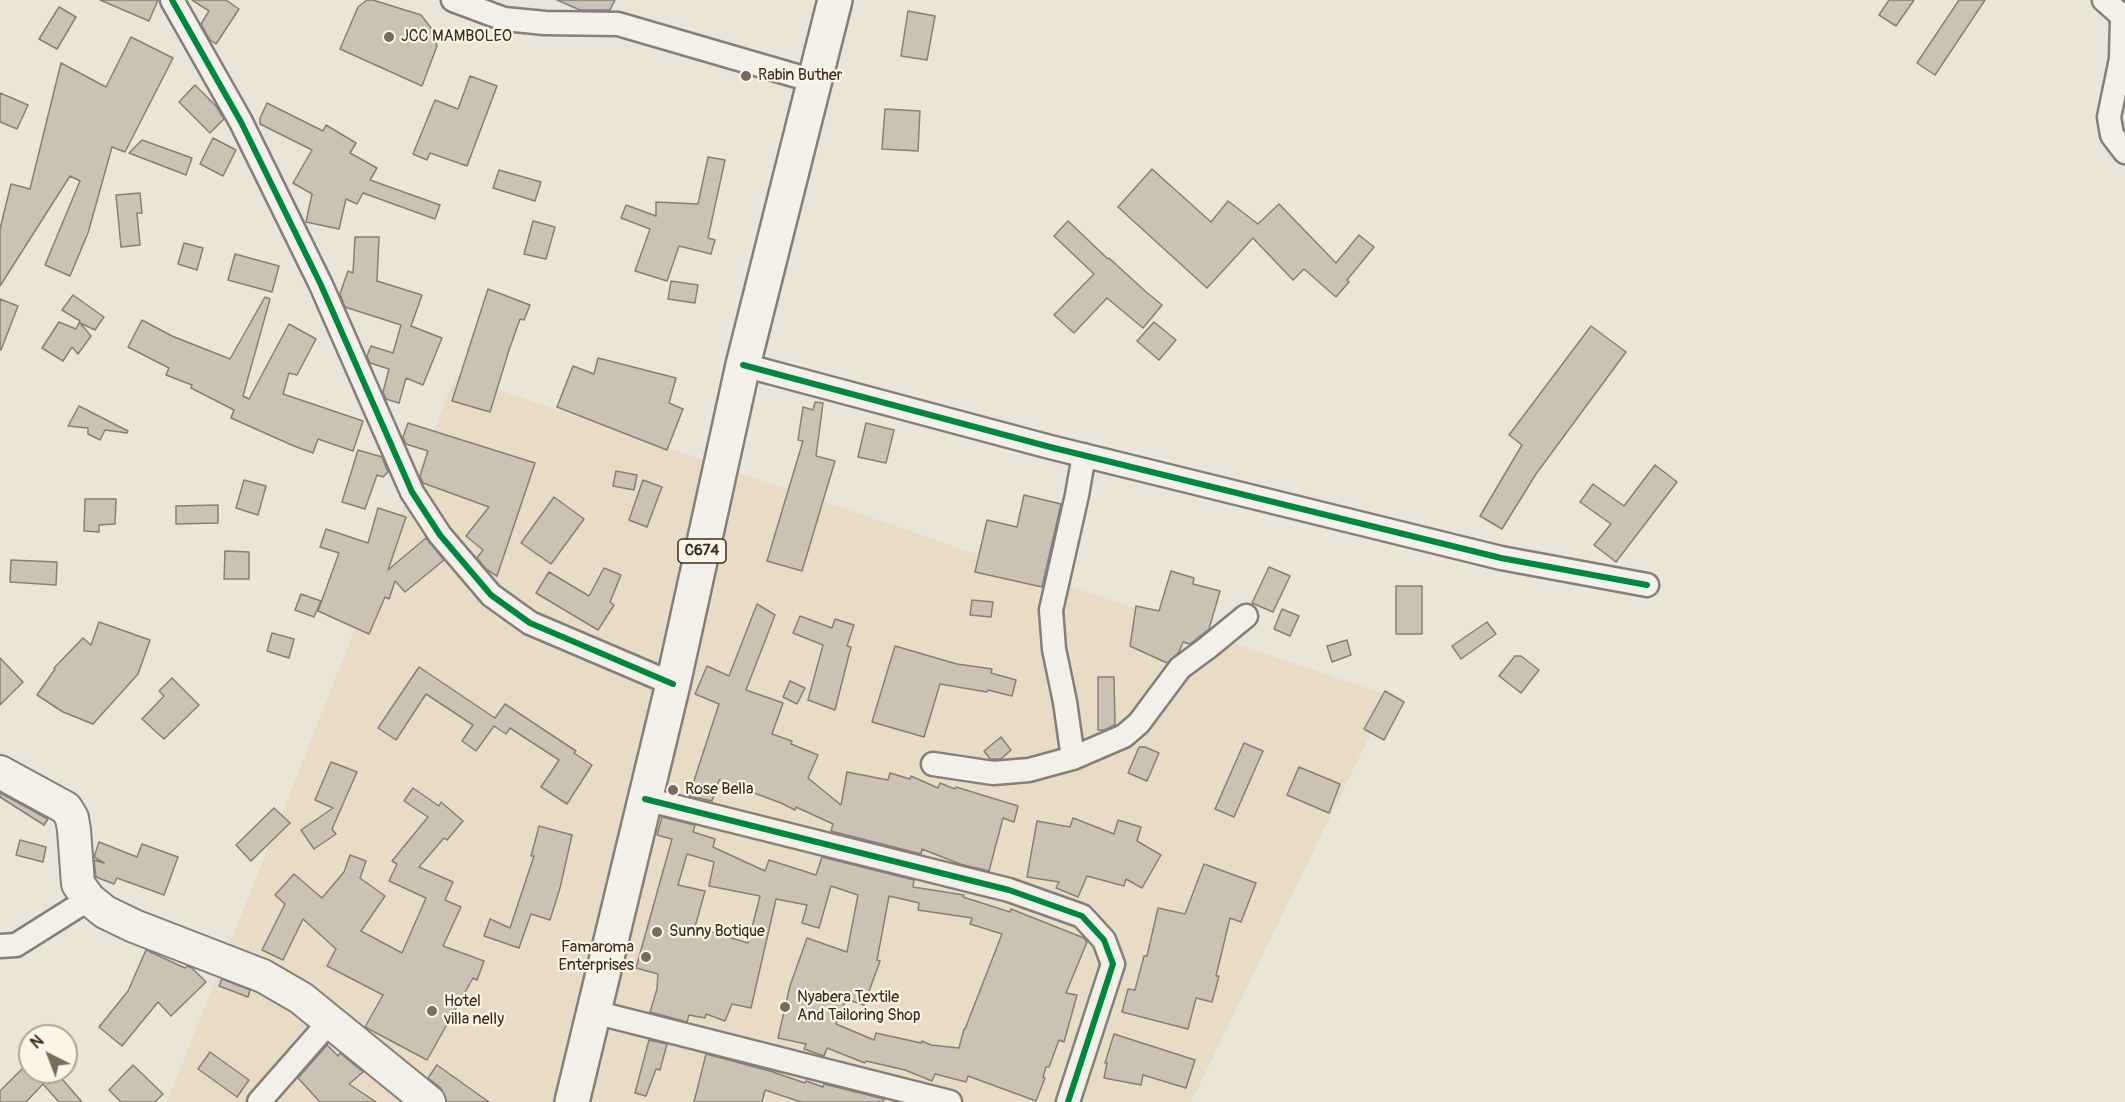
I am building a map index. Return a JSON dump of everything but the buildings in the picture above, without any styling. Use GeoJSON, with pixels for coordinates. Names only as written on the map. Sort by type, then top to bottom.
{"type":"FeatureCollection","features":[{"type":"Feature","properties":{"kind":"main road","name":"C674"},"geometry":{"type":"LineString","coordinates":[[572,1102],[673,684],[743,364],[835,0]]}},
{"type":"Feature","properties":{"kind":"street"},"geometry":{"type":"LineString","coordinates":[[172,0],[241,122],[321,285],[412,492],[440,535],[491,595],[531,623],[673,684]]}},
{"type":"Feature","properties":{"kind":"street"},"geometry":{"type":"LineString","coordinates":[[453,0],[504,19],[545,23],[618,24],[814,81]]}},
{"type":"Feature","properties":{"kind":"street"},"geometry":{"type":"LineString","coordinates":[[2104,0],[2124,15],[2121,58],[2109,117],[2112,135],[2125,152]]}},
{"type":"Feature","properties":{"kind":"street"},"geometry":{"type":"LineString","coordinates":[[743,364],[1084,455],[1501,558],[1647,585]]}},
{"type":"Feature","properties":{"kind":"street"},"geometry":{"type":"LineString","coordinates":[[1073,758],[1054,649],[1051,610],[1075,506],[1084,455]]}},
{"type":"Feature","properties":{"kind":"street"},"geometry":{"type":"LineString","coordinates":[[933,764],[993,773],[1029,770],[1073,758],[1124,736],[1139,723],[1180,668],[1246,616]]}},
{"type":"Feature","properties":{"kind":"street"},"geometry":{"type":"LineString","coordinates":[[0,772],[66,808],[73,824],[78,884],[89,899],[105,912],[134,926],[263,976],[301,998],[331,1020],[429,1102]]}},
{"type":"Feature","properties":{"kind":"street"},"geometry":{"type":"LineString","coordinates":[[645,799],[1009,890],[1083,916],[1104,940],[1113,964],[1068,1102]]}},
{"type":"Feature","properties":{"kind":"street"},"geometry":{"type":"LineString","coordinates":[[0,946],[16,945],[89,899]]}},
{"type":"Feature","properties":{"kind":"street"},"geometry":{"type":"LineString","coordinates":[[594,1012],[950,1102]]}},
{"type":"Feature","properties":{"kind":"street"},"geometry":{"type":"LineString","coordinates":[[259,1102],[331,1020]]}},
{"type":"Feature","properties":{"kind":"shaded area"},"geometry":{"type":"Polygon","coordinates":[[[456,375],[1389,696],[1191,1102],[167,1102],[456,375]]]}},
{"type":"Feature","properties":{"kind":"cycle path"},"geometry":{"type":"LineString","coordinates":[[172,0],[241,122],[321,285],[412,492],[440,535],[491,595],[530,623],[673,684]]}},
{"type":"Feature","properties":{"kind":"cycle path"},"geometry":{"type":"LineString","coordinates":[[743,365],[1050,447],[1501,558],[1647,585]]}},
{"type":"Feature","properties":{"kind":"cycle path"},"geometry":{"type":"LineString","coordinates":[[645,799],[1009,890],[1082,916],[1104,940],[1113,964],[1068,1102]]}},
{"type":"Feature","properties":{"kind":"place","name":"JCC MAMBOLEO"},"geometry":{"type":"Point","coordinates":[389,37]}},
{"type":"Feature","properties":{"kind":"place","name":"Rabin Buther"},"geometry":{"type":"Point","coordinates":[746,76]}},
{"type":"Feature","properties":{"kind":"place","name":"Rose Bella"},"geometry":{"type":"Point","coordinates":[673,790]}},
{"type":"Feature","properties":{"kind":"place","name":"Sunny Botique"},"geometry":{"type":"Point","coordinates":[657,932]}},
{"type":"Feature","properties":{"kind":"place","name":"Famaroma Enterprises"},"geometry":{"type":"Point","coordinates":[646,957]}},
{"type":"Feature","properties":{"kind":"place","name":"Nyabera Textile And Tailoring Shop"},"geometry":{"type":"Point","coordinates":[785,1007]}},
{"type":"Feature","properties":{"kind":"place","name":"Hotel villa nelly"},"geometry":{"type":"Point","coordinates":[432,1011]}}]}
